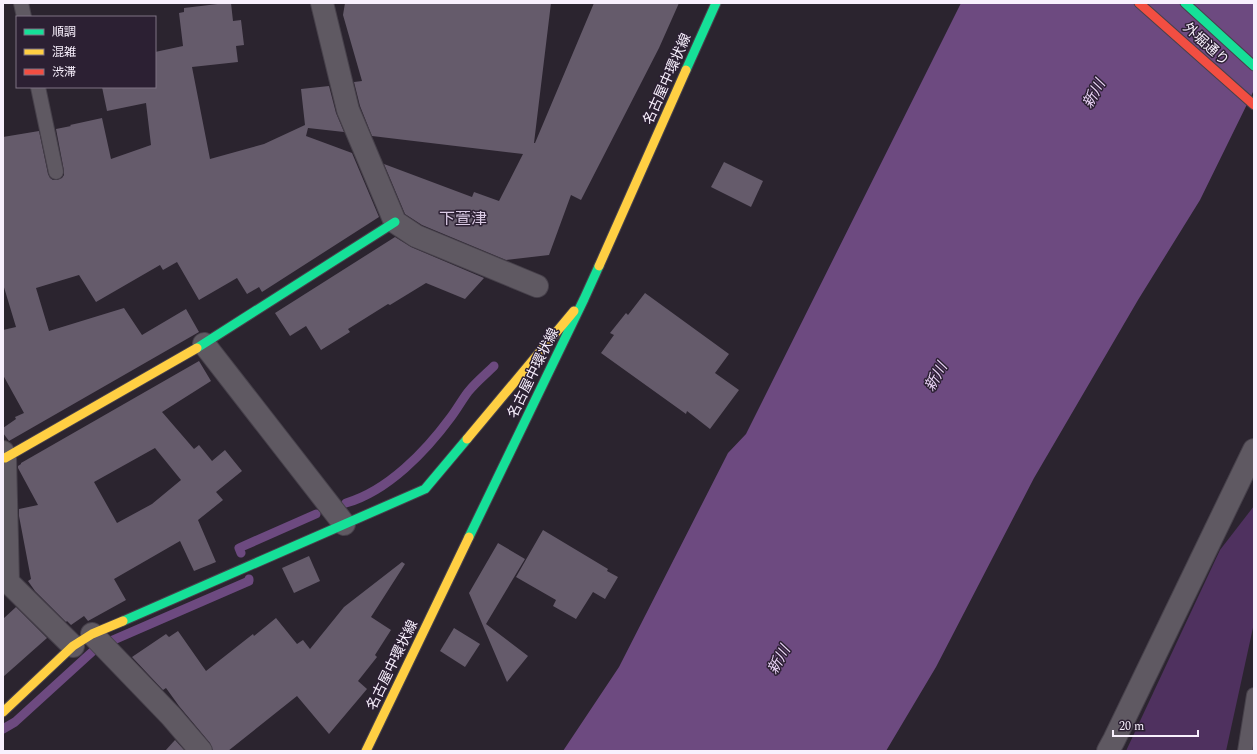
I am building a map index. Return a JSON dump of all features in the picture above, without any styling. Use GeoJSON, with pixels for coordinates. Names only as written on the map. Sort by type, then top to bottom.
{"type":"FeatureCollection","features":[{"type":"Feature","properties":{"kind":"street"},"geometry":{"type":"LineString","coordinates":[[322,3],[348,110],[395,222],[416,236],[537,286]]}},
{"type":"Feature","properties":{"kind":"street","name":"名古屋中環状線"},"geometry":{"type":"LineString","coordinates":[[366,751],[584,299],[716,3]]}},
{"type":"Feature","properties":{"kind":"street","name":"外堀通り"},"geometry":{"type":"LineString","coordinates":[[1139,3],[1254,105]]}},
{"type":"Feature","properties":{"kind":"street","name":"外堀通り"},"geometry":{"type":"LineString","coordinates":[[1185,3],[1254,66]]}},
{"type":"Feature","properties":{"kind":"street"},"geometry":{"type":"LineString","coordinates":[[73,646],[6,583],[4,455],[204,344],[395,222]]}},
{"type":"Feature","properties":{"kind":"street"},"geometry":{"type":"LineString","coordinates":[[3,712],[73,646],[92,634],[425,489],[584,299]]}},
{"type":"Feature","properties":{"kind":"street"},"geometry":{"type":"LineString","coordinates":[[204,344],[344,524]]}},
{"type":"Feature","properties":{"kind":"street"},"geometry":{"type":"LineString","coordinates":[[1108,751],[1254,450]]}},
{"type":"Feature","properties":{"kind":"street"},"geometry":{"type":"LineString","coordinates":[[92,634],[171,716],[201,751]]}},
{"type":"Feature","properties":{"kind":"lane"},"geometry":{"type":"LineString","coordinates":[[21,3],[24,16]]}},
{"type":"Feature","properties":{"kind":"lane"},"geometry":{"type":"LineString","coordinates":[[38,88],[56,172]]}},
{"type":"Feature","properties":{"kind":"lane"},"geometry":{"type":"LineString","coordinates":[[1245,751],[1254,695]]}},
{"type":"Feature","properties":{"kind":"shaded area"},"geometry":{"type":"Polygon","coordinates":[[[1254,506],[1254,623],[1226,751],[1126,751],[1220,550],[1254,506]]]}},
{"type":"Feature","properties":{"kind":"water","name":"新川"},"geometry":{"type":"Polygon","coordinates":[[[961,3],[1254,3],[1254,90],[1200,200],[1138,300],[1034,478],[936,667],[886,751],[563,751],[619,667],[728,453],[746,434],[961,3]]]}},
{"type":"Feature","properties":{"kind":"building"},"geometry":{"type":"Polygon","coordinates":[[[231,3],[233,21],[241,20],[244,45],[236,46],[238,62],[192,67],[210,159],[264,144],[305,125],[301,89],[329,86],[336,113],[344,132],[308,128],[306,136],[352,153],[379,217],[262,292],[259,287],[247,294],[237,278],[199,300],[177,262],[163,270],[160,265],[96,302],[79,275],[36,288],[49,331],[124,308],[142,335],[186,309],[199,332],[9,441],[3,433],[3,428],[16,419],[15,417],[24,413],[3,375],[3,330],[16,327],[3,284],[3,137],[39,131],[48,174],[53,180],[62,178],[64,175],[56,129],[102,118],[111,159],[151,145],[146,103],[107,111],[102,88],[156,88],[156,52],[183,46],[179,13],[184,12],[184,8],[231,3]]]}},
{"type":"Feature","properties":{"kind":"building"},"geometry":{"type":"Polygon","coordinates":[[[345,3],[551,3],[535,143],[594,3],[679,3],[659,48],[581,200],[571,195],[549,255],[506,260],[422,225],[405,214],[384,164],[472,197],[474,192],[499,201],[523,154],[372,136],[360,106],[354,82],[362,81],[343,15],[345,3]]]}},
{"type":"Feature","properties":{"kind":"building"},"geometry":{"type":"Polygon","coordinates":[[[724,162],[763,181],[751,207],[711,187],[724,162]]]}},
{"type":"Feature","properties":{"kind":"building"},"geometry":{"type":"Polygon","coordinates":[[[395,237],[411,247],[484,278],[465,299],[426,283],[390,305],[388,304],[348,329],[350,332],[321,350],[306,326],[290,336],[275,313],[395,237]]]}},
{"type":"Feature","properties":{"kind":"building"},"geometry":{"type":"Polygon","coordinates":[[[645,293],[729,354],[715,373],[739,390],[710,429],[687,411],[686,414],[601,353],[614,335],[610,333],[626,313],[628,315],[645,293]]]}},
{"type":"Feature","properties":{"kind":"building"},"geometry":{"type":"Polygon","coordinates":[[[199,361],[211,381],[162,412],[194,449],[199,445],[212,461],[225,450],[242,471],[216,492],[223,500],[198,520],[216,562],[194,571],[180,541],[114,579],[126,600],[88,621],[84,616],[71,625],[67,621],[66,622],[35,591],[28,581],[31,579],[19,509],[38,505],[18,468],[21,463],[199,361]],[[155,448],[94,482],[117,523],[152,504],[181,480],[155,448]]]}},
{"type":"Feature","properties":{"kind":"building"},"geometry":{"type":"Polygon","coordinates":[[[543,530],[608,569],[607,571],[618,577],[605,599],[593,592],[576,619],[553,606],[556,600],[516,577],[543,530]]]}},
{"type":"Feature","properties":{"kind":"building"},"geometry":{"type":"Polygon","coordinates":[[[498,543],[525,559],[486,624],[528,656],[507,682],[469,593],[498,543]]]}},
{"type":"Feature","properties":{"kind":"building"},"geometry":{"type":"Polygon","coordinates":[[[309,556],[320,581],[294,593],[282,568],[309,556]]]}},
{"type":"Feature","properties":{"kind":"building"},"geometry":{"type":"Polygon","coordinates":[[[402,562],[405,564],[371,617],[391,630],[375,655],[377,657],[358,681],[367,689],[329,734],[297,696],[228,751],[213,751],[210,743],[166,688],[163,690],[132,657],[166,634],[169,637],[178,631],[206,671],[276,618],[297,644],[303,640],[310,649],[344,607],[402,562]]]}},
{"type":"Feature","properties":{"kind":"building"},"geometry":{"type":"Polygon","coordinates":[[[16,607],[47,638],[3,677],[3,619],[16,607]]]}},
{"type":"Feature","properties":{"kind":"building"},"geometry":{"type":"Polygon","coordinates":[[[454,628],[480,644],[465,667],[440,651],[454,628]]]}},
{"type":"Feature","properties":{"kind":"building"},"geometry":{"type":"Polygon","coordinates":[[[175,740],[185,751],[165,751],[175,740]]]}},
{"type":"Feature","properties":{"kind":"waterway"},"geometry":{"type":"LineString","coordinates":[[346,503],[377,489],[418,456],[441,430],[471,388],[494,366]]}},
{"type":"Feature","properties":{"kind":"waterway"},"geometry":{"type":"LineString","coordinates":[[241,553],[239,548],[316,514]]}},
{"type":"Feature","properties":{"kind":"waterway"},"geometry":{"type":"LineString","coordinates":[[111,641],[249,581],[249,579]]}},
{"type":"Feature","properties":{"kind":"waterway"},"geometry":{"type":"LineString","coordinates":[[3,729],[15,722],[93,651]]}},
{"type":"Feature","properties":{"kind":"traffic: fast"},"geometry":{"type":"LineString","coordinates":[[686,70],[716,3]]}},
{"type":"Feature","properties":{"kind":"traffic: fast"},"geometry":{"type":"LineString","coordinates":[[1185,3],[1254,66]]}},
{"type":"Feature","properties":{"kind":"traffic: fast"},"geometry":{"type":"LineString","coordinates":[[197,348],[395,222]]}},
{"type":"Feature","properties":{"kind":"traffic: fast"},"geometry":{"type":"LineString","coordinates":[[469,537],[599,266]]}},
{"type":"Feature","properties":{"kind":"traffic: fast"},"geometry":{"type":"LineString","coordinates":[[123,621],[425,489],[467,439]]}},
{"type":"Feature","properties":{"kind":"traffic: slow"},"geometry":{"type":"LineString","coordinates":[[599,266],[686,70]]}},
{"type":"Feature","properties":{"kind":"traffic: slow"},"geometry":{"type":"LineString","coordinates":[[467,439],[574,311]]}},
{"type":"Feature","properties":{"kind":"traffic: slow"},"geometry":{"type":"LineString","coordinates":[[5,458],[197,348]]}},
{"type":"Feature","properties":{"kind":"traffic: slow"},"geometry":{"type":"LineString","coordinates":[[366,751],[469,537]]}},
{"type":"Feature","properties":{"kind":"traffic: slow"},"geometry":{"type":"LineString","coordinates":[[3,712],[73,646],[92,634],[123,621]]}},
{"type":"Feature","properties":{"kind":"traffic: jam"},"geometry":{"type":"LineString","coordinates":[[1139,3],[1254,105]]}},
{"type":"Feature","properties":{"kind":"district","name":"下萱津"},"geometry":{"type":"Point","coordinates":[463,219]}}]}
